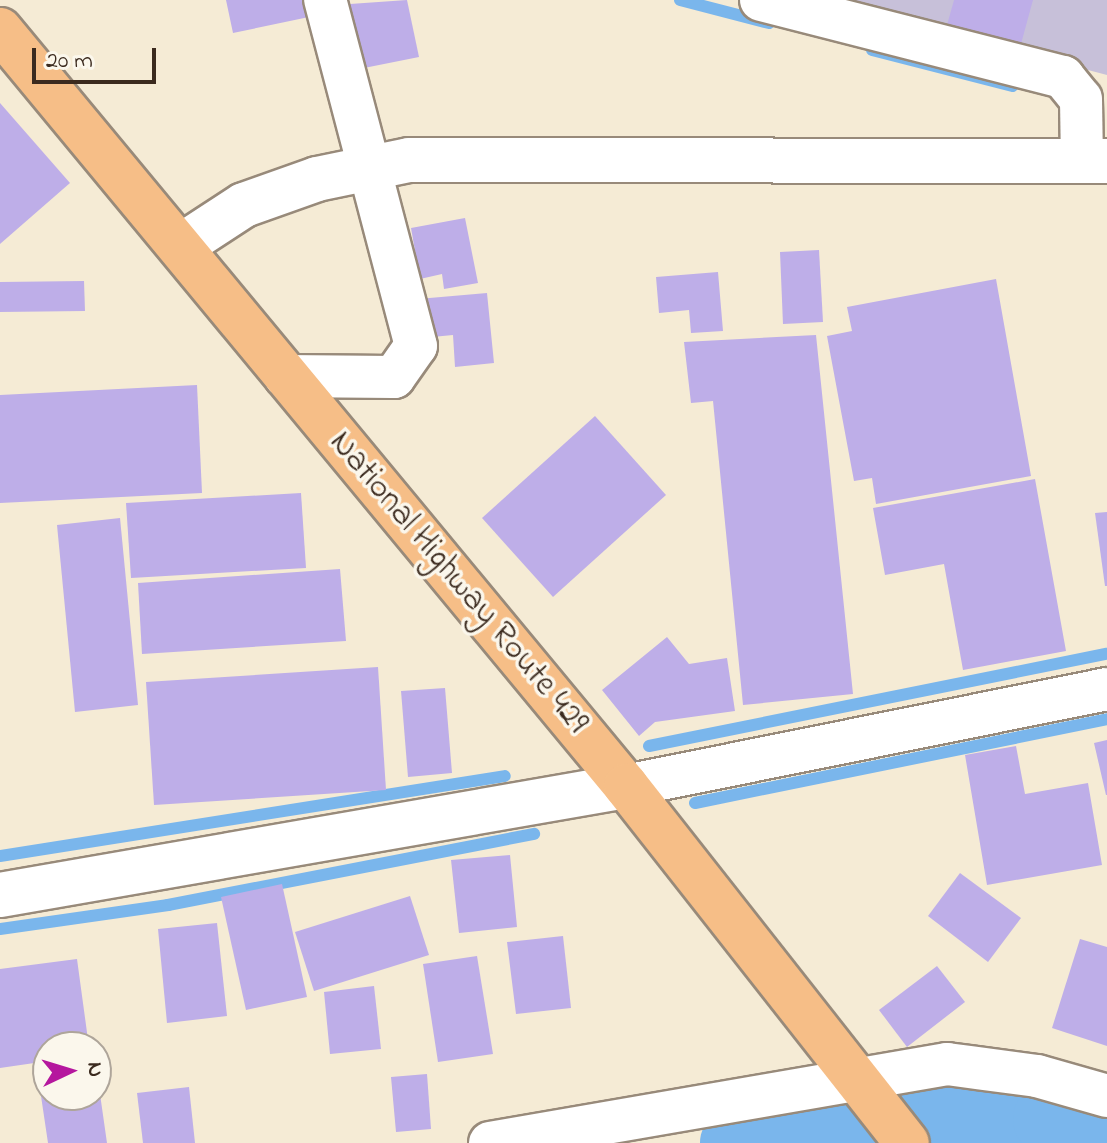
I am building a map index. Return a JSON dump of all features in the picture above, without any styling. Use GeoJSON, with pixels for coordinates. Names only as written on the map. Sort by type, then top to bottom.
{"type":"FeatureCollection","features":[{"type":"Feature","properties":{"kind":"highway","name":"National Highway Route 429"},"geometry":{"type":"LineString","coordinates":[[0,30],[626,786],[907,1143]]}},
{"type":"Feature","properties":{"kind":"street"},"geometry":{"type":"LineString","coordinates":[[285,376],[394,377],[416,346],[325,0]]}},
{"type":"Feature","properties":{"kind":"street"},"geometry":{"type":"LineString","coordinates":[[181,246],[244,205],[370,168],[409,160],[1094,161],[1081,99],[1063,77],[761,0]]}},
{"type":"Feature","properties":{"kind":"street"},"geometry":{"type":"LineString","coordinates":[[0,895],[626,786],[1107,689]]}},
{"type":"Feature","properties":{"kind":"street"},"geometry":{"type":"LineString","coordinates":[[490,1143],[862,1084],[947,1064],[1037,1076],[1107,1096]]}},
{"type":"Feature","properties":{"kind":"shaded area"},"geometry":{"type":"Polygon","coordinates":[[[824,0],[1107,0],[1107,75],[824,0]]]}},
{"type":"Feature","properties":{"kind":"building"},"geometry":{"type":"Polygon","coordinates":[[[226,0],[306,0],[309,17],[233,33],[226,0]]]}},
{"type":"Feature","properties":{"kind":"building"},"geometry":{"type":"Polygon","coordinates":[[[407,0],[419,57],[364,68],[350,4],[407,0]]]}},
{"type":"Feature","properties":{"kind":"building"},"geometry":{"type":"Polygon","coordinates":[[[954,0],[1033,0],[1021,44],[947,25],[954,0]]]}},
{"type":"Feature","properties":{"kind":"building"},"geometry":{"type":"Polygon","coordinates":[[[0,103],[70,183],[0,244],[0,103]]]}},
{"type":"Feature","properties":{"kind":"building"},"geometry":{"type":"Polygon","coordinates":[[[465,218],[478,283],[444,289],[442,274],[420,279],[411,228],[465,218]]]}},
{"type":"Feature","properties":{"kind":"building"},"geometry":{"type":"Polygon","coordinates":[[[819,250],[823,322],[783,324],[780,252],[819,250]]]}},
{"type":"Feature","properties":{"kind":"building"},"geometry":{"type":"Polygon","coordinates":[[[718,272],[723,331],[691,333],[689,310],[659,313],[656,277],[718,272]]]}},
{"type":"Feature","properties":{"kind":"building"},"geometry":{"type":"Polygon","coordinates":[[[996,279],[1031,476],[876,504],[872,478],[854,481],[827,336],[852,331],[847,307],[996,279]]]}},
{"type":"Feature","properties":{"kind":"building"},"geometry":{"type":"Polygon","coordinates":[[[84,281],[85,311],[0,312],[0,282],[84,281]]]}},
{"type":"Feature","properties":{"kind":"building"},"geometry":{"type":"Polygon","coordinates":[[[487,293],[494,363],[455,367],[453,335],[422,338],[418,299],[487,293]]]}},
{"type":"Feature","properties":{"kind":"building"},"geometry":{"type":"Polygon","coordinates":[[[816,335],[853,694],[743,705],[713,401],[691,403],[684,342],[816,335]]]}},
{"type":"Feature","properties":{"kind":"building"},"geometry":{"type":"Polygon","coordinates":[[[197,385],[202,493],[0,503],[0,395],[197,385]]]}},
{"type":"Feature","properties":{"kind":"building"},"geometry":{"type":"Polygon","coordinates":[[[595,416],[666,495],[553,597],[482,518],[595,416]]]}},
{"type":"Feature","properties":{"kind":"building"},"geometry":{"type":"Polygon","coordinates":[[[1035,479],[1066,651],[963,670],[944,564],[885,575],[873,508],[1035,479]]]}},
{"type":"Feature","properties":{"kind":"building"},"geometry":{"type":"Polygon","coordinates":[[[301,493],[306,568],[131,578],[126,503],[301,493]]]}},
{"type":"Feature","properties":{"kind":"building"},"geometry":{"type":"Polygon","coordinates":[[[1107,512],[1107,586],[1105,586],[1095,513],[1107,512]]]}},
{"type":"Feature","properties":{"kind":"building"},"geometry":{"type":"Polygon","coordinates":[[[120,518],[138,705],[75,712],[57,525],[120,518]]]}},
{"type":"Feature","properties":{"kind":"building"},"geometry":{"type":"Polygon","coordinates":[[[340,569],[346,641],[142,654],[138,583],[340,569]]]}},
{"type":"Feature","properties":{"kind":"building"},"geometry":{"type":"Polygon","coordinates":[[[667,637],[689,664],[727,658],[735,711],[655,722],[639,736],[602,690],[667,637]]]}},
{"type":"Feature","properties":{"kind":"building"},"geometry":{"type":"Polygon","coordinates":[[[378,667],[386,790],[154,805],[146,682],[378,667]]]}},
{"type":"Feature","properties":{"kind":"building"},"geometry":{"type":"Polygon","coordinates":[[[445,688],[452,773],[408,777],[401,691],[445,688]]]}},
{"type":"Feature","properties":{"kind":"building"},"geometry":{"type":"Polygon","coordinates":[[[1107,740],[1107,795],[1106,795],[1094,743],[1107,740]]]}},
{"type":"Feature","properties":{"kind":"building"},"geometry":{"type":"Polygon","coordinates":[[[1016,746],[1025,794],[1088,783],[1102,865],[987,885],[965,755],[1016,746]]]}},
{"type":"Feature","properties":{"kind":"building"},"geometry":{"type":"Polygon","coordinates":[[[510,855],[517,927],[459,933],[451,860],[510,855]]]}},
{"type":"Feature","properties":{"kind":"building"},"geometry":{"type":"Polygon","coordinates":[[[960,873],[1021,918],[988,962],[928,916],[960,873]]]}},
{"type":"Feature","properties":{"kind":"building"},"geometry":{"type":"Polygon","coordinates":[[[282,884],[307,997],[246,1010],[221,897],[282,884]]]}},
{"type":"Feature","properties":{"kind":"building"},"geometry":{"type":"Polygon","coordinates":[[[410,896],[429,955],[314,991],[295,932],[410,896]]]}},
{"type":"Feature","properties":{"kind":"building"},"geometry":{"type":"Polygon","coordinates":[[[217,923],[227,1016],[167,1023],[158,929],[217,923]]]}},
{"type":"Feature","properties":{"kind":"building"},"geometry":{"type":"Polygon","coordinates":[[[563,936],[571,1008],[516,1014],[507,942],[563,936]]]}},
{"type":"Feature","properties":{"kind":"building"},"geometry":{"type":"Polygon","coordinates":[[[1080,939],[1107,947],[1107,1046],[1052,1028],[1080,939]]]}},
{"type":"Feature","properties":{"kind":"building"},"geometry":{"type":"Polygon","coordinates":[[[477,956],[493,1054],[438,1062],[423,964],[477,956]]]}},
{"type":"Feature","properties":{"kind":"building"},"geometry":{"type":"Polygon","coordinates":[[[77,959],[87,1031],[32,1031],[32,1063],[0,1068],[0,969],[77,959]]]}},
{"type":"Feature","properties":{"kind":"building"},"geometry":{"type":"Polygon","coordinates":[[[937,966],[965,1002],[907,1047],[879,1010],[937,966]]]}},
{"type":"Feature","properties":{"kind":"building"},"geometry":{"type":"Polygon","coordinates":[[[374,986],[381,1049],[330,1054],[324,992],[374,986]]]}},
{"type":"Feature","properties":{"kind":"building"},"geometry":{"type":"Polygon","coordinates":[[[427,1074],[431,1129],[396,1132],[391,1077],[427,1074]]]}},
{"type":"Feature","properties":{"kind":"building"},"geometry":{"type":"Polygon","coordinates":[[[189,1087],[195,1143],[143,1143],[137,1093],[189,1087]]]}},
{"type":"Feature","properties":{"kind":"building"},"geometry":{"type":"Polygon","coordinates":[[[43,1111],[102,1111],[107,1143],[48,1143],[43,1111]]]}},
{"type":"Feature","properties":{"kind":"waterway"},"geometry":{"type":"LineString","coordinates":[[680,0],[769,23]]}},
{"type":"Feature","properties":{"kind":"waterway"},"geometry":{"type":"LineString","coordinates":[[872,50],[1012,86]]}},
{"type":"Feature","properties":{"kind":"waterway"},"geometry":{"type":"LineString","coordinates":[[649,746],[1107,654]]}},
{"type":"Feature","properties":{"kind":"waterway"},"geometry":{"type":"LineString","coordinates":[[695,803],[1107,719]]}},
{"type":"Feature","properties":{"kind":"waterway"},"geometry":{"type":"LineString","coordinates":[[0,856],[505,776]]}},
{"type":"Feature","properties":{"kind":"waterway"},"geometry":{"type":"LineString","coordinates":[[0,929],[168,905],[534,834]]}},
{"type":"Feature","properties":{"kind":"waterway"},"geometry":{"type":"LineString","coordinates":[[737,1143],[955,1107],[1050,1119],[1107,1138]]}}]}
